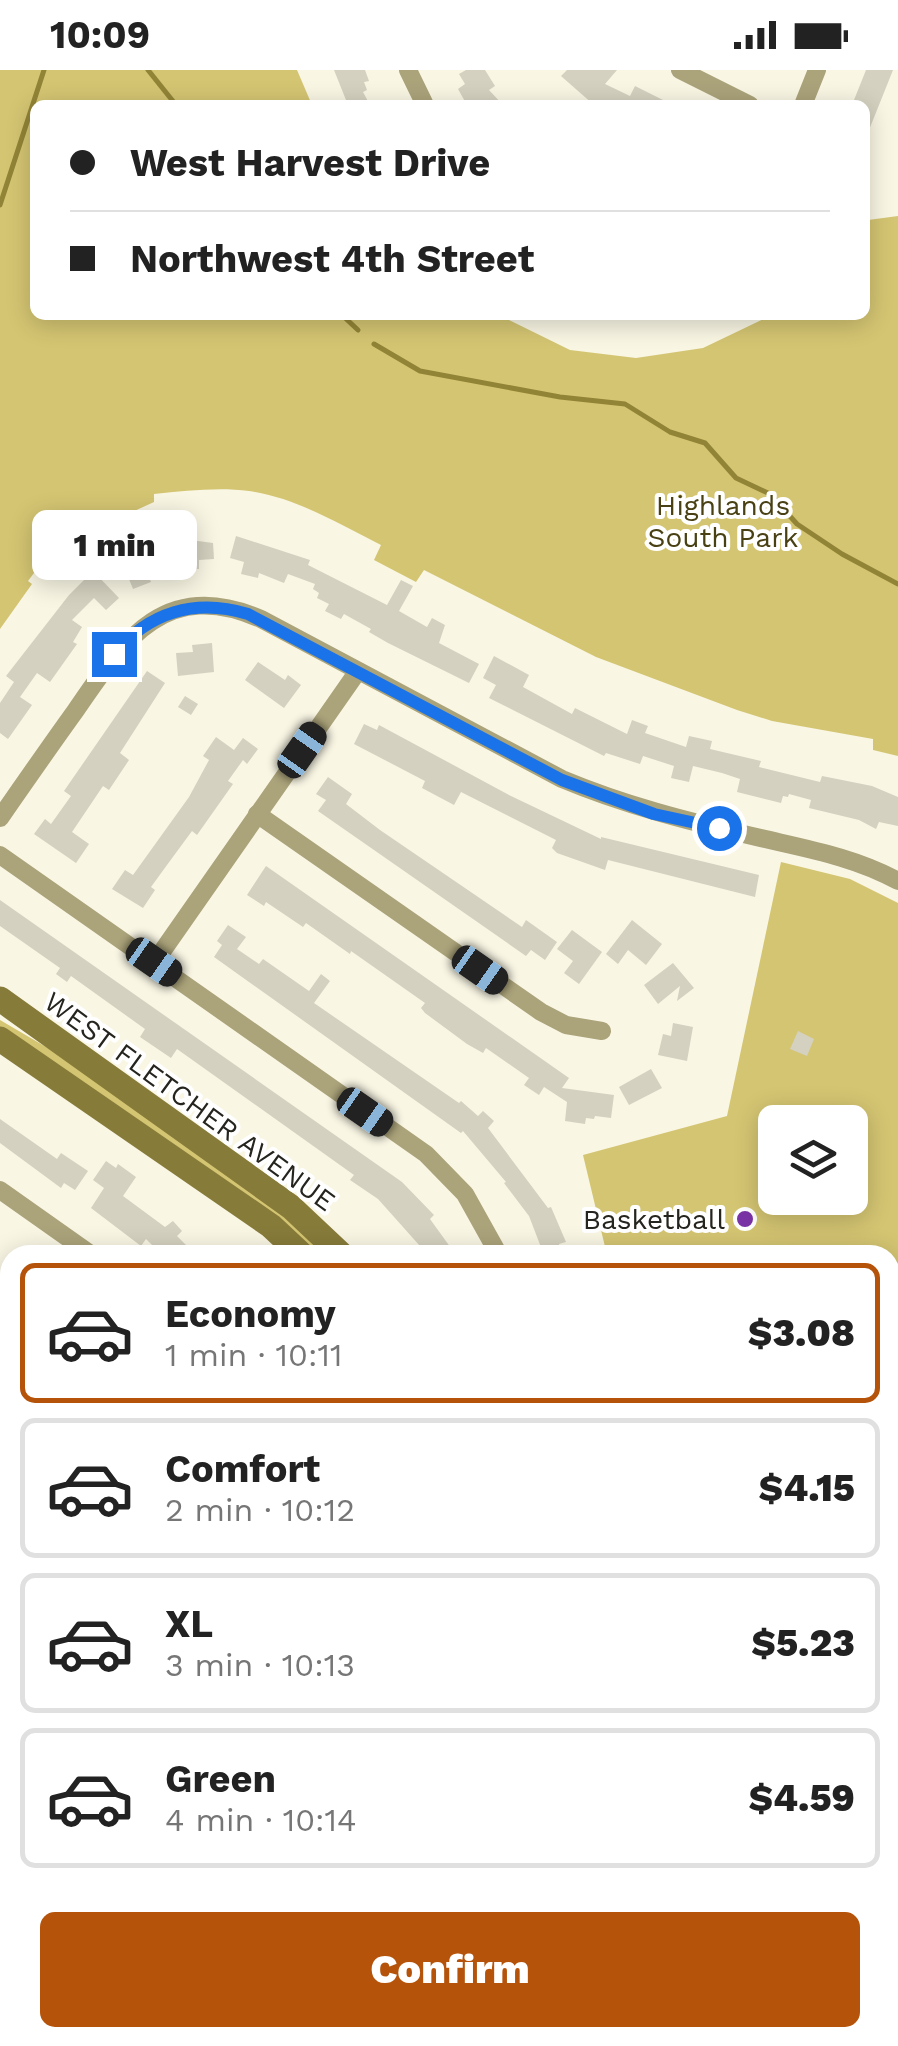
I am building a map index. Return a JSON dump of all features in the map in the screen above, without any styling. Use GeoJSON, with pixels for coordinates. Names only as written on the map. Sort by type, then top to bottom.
{"type":"FeatureCollection","features":[{"type":"Feature","properties":{"kind":"main road","name":"WEST FLETCHER AVENUE"},"geometry":{"type":"LineString","coordinates":[[0,998],[291,1207],[331,1245]]}},
{"type":"Feature","properties":{"kind":"main road","name":"WEST FLETCHER AVENUE"},"geometry":{"type":"LineString","coordinates":[[0,1039],[271,1226],[291,1245]]}},
{"type":"Feature","properties":{"kind":"street"},"geometry":{"type":"LineString","coordinates":[[408,70],[423,100]]}},
{"type":"Feature","properties":{"kind":"street"},"geometry":{"type":"LineString","coordinates":[[680,70],[740,100]]}},
{"type":"Feature","properties":{"kind":"street"},"geometry":{"type":"LineString","coordinates":[[806,100],[817,70]]}},
{"type":"Feature","properties":{"kind":"street"},"geometry":{"type":"LineString","coordinates":[[0,818],[123,644],[152,620],[174,611],[210,606],[248,614],[562,780],[654,814],[842,857],[898,881]]}},
{"type":"Feature","properties":{"kind":"street"},"geometry":{"type":"LineString","coordinates":[[154,962],[358,671]]}},
{"type":"Feature","properties":{"kind":"street"},"geometry":{"type":"LineString","coordinates":[[257,814],[541,1012],[566,1026],[602,1031]]}},
{"type":"Feature","properties":{"kind":"street"},"geometry":{"type":"LineString","coordinates":[[0,855],[426,1154],[465,1194],[493,1245]]}},
{"type":"Feature","properties":{"kind":"street"},"geometry":{"type":"LineString","coordinates":[[2,1197],[76,1245]]}},
{"type":"Feature","properties":{"kind":"green space","name":"Highlands South Park"},"geometry":{"type":"Polygon","coordinates":[[[0,70],[297,70],[310,100],[30,100],[30,320],[509,320],[570,350],[636,358],[703,348],[762,320],[870,320],[870,220],[898,216],[898,756],[873,750],[873,739],[772,721],[596,657],[424,570],[416,582],[374,560],[381,545],[301,506],[249,491],[213,489],[154,494],[154,502],[84,534],[80,529],[46,557],[0,629],[0,70]]]}},
{"type":"Feature","properties":{"kind":"green space"},"geometry":{"type":"Polygon","coordinates":[[[781,862],[850,879],[898,903],[898,1245],[605,1245],[583,1155],[727,1116],[781,862]]]}},
{"type":"Feature","properties":{"kind":"green space"},"geometry":{"type":"Polygon","coordinates":[[[0,1020],[70,1061],[275,1206],[317,1245],[304,1245],[0,1029],[0,1020]]]}},
{"type":"Feature","properties":{"kind":"building"},"geometry":{"type":"Polygon","coordinates":[[[334,70],[365,70],[369,81],[364,82],[367,90],[363,92],[367,100],[346,100],[334,70]]]}},
{"type":"Feature","properties":{"kind":"building"},"geometry":{"type":"Polygon","coordinates":[[[485,70],[495,86],[489,90],[498,100],[464,100],[458,89],[465,84],[459,74],[485,70]]]}},
{"type":"Feature","properties":{"kind":"building"},"geometry":{"type":"Polygon","coordinates":[[[567,70],[617,70],[605,84],[630,96],[635,86],[663,100],[588,100],[561,76],[567,70]]]}},
{"type":"Feature","properties":{"kind":"building"},"geometry":{"type":"Polygon","coordinates":[[[866,70],[893,70],[870,128],[870,100],[854,100],[866,70]]]}},
{"type":"Feature","properties":{"kind":"building"},"geometry":{"type":"Polygon","coordinates":[[[236,536],[310,560],[308,565],[387,605],[401,580],[413,586],[399,611],[427,627],[432,618],[445,625],[439,643],[479,664],[469,683],[388,643],[344,614],[341,619],[325,611],[329,604],[317,598],[315,584],[288,574],[284,583],[259,573],[258,578],[241,574],[244,562],[230,558],[236,536]]]}},
{"type":"Feature","properties":{"kind":"building"},"geometry":{"type":"Polygon","coordinates":[[[78,540],[94,557],[77,565],[65,552],[78,540]]]}},
{"type":"Feature","properties":{"kind":"building"},"geometry":{"type":"Polygon","coordinates":[[[178,543],[213,543],[214,559],[199,560],[199,569],[182,570],[178,543]]]}},
{"type":"Feature","properties":{"kind":"building"},"geometry":{"type":"Polygon","coordinates":[[[156,548],[165,571],[133,589],[122,562],[156,548]]]}},
{"type":"Feature","properties":{"kind":"building"},"geometry":{"type":"Polygon","coordinates":[[[93,571],[119,598],[106,610],[94,598],[72,620],[82,627],[73,642],[77,644],[50,682],[37,673],[20,697],[32,705],[8,739],[0,733],[0,703],[14,682],[6,676],[69,595],[93,571]]]}},
{"type":"Feature","properties":{"kind":"building"},"geometry":{"type":"Polygon","coordinates":[[[212,643],[214,672],[178,676],[176,653],[193,652],[192,645],[212,643]]]}},
{"type":"Feature","properties":{"kind":"building"},"geometry":{"type":"Polygon","coordinates":[[[494,656],[529,675],[523,687],[572,714],[575,708],[627,734],[632,720],[648,726],[645,733],[686,747],[689,736],[712,741],[710,749],[761,761],[759,767],[820,782],[822,776],[872,786],[898,797],[898,826],[879,822],[876,829],[859,820],[809,808],[811,800],[789,794],[783,796],[781,803],[737,792],[740,779],[693,766],[689,782],[671,778],[674,766],[643,756],[640,764],[606,753],[604,756],[489,698],[496,685],[483,678],[494,656]]]}},
{"type":"Feature","properties":{"kind":"building"},"geometry":{"type":"Polygon","coordinates":[[[258,662],[285,680],[288,675],[301,685],[284,708],[245,680],[258,662]]]}},
{"type":"Feature","properties":{"kind":"building"},"geometry":{"type":"Polygon","coordinates":[[[147,671],[165,683],[120,753],[129,760],[109,790],[103,786],[72,832],[89,844],[76,863],[34,834],[45,819],[51,824],[71,796],[64,791],[147,671]]]}},
{"type":"Feature","properties":{"kind":"building"},"geometry":{"type":"Polygon","coordinates":[[[185,696],[198,704],[191,715],[178,707],[185,696]]]}},
{"type":"Feature","properties":{"kind":"building"},"geometry":{"type":"Polygon","coordinates":[[[364,724],[377,730],[379,725],[601,839],[759,875],[755,897],[608,860],[605,870],[557,853],[552,848],[556,840],[461,792],[454,805],[422,788],[425,781],[354,744],[364,724]]]}},
{"type":"Feature","properties":{"kind":"building"},"geometry":{"type":"Polygon","coordinates":[[[216,737],[234,750],[243,738],[258,749],[247,764],[243,760],[228,781],[233,784],[197,835],[192,831],[151,887],[155,890],[143,908],[112,889],[125,870],[133,875],[189,797],[209,760],[203,756],[216,737]]]}},
{"type":"Feature","properties":{"kind":"building"},"geometry":{"type":"Polygon","coordinates":[[[328,777],[352,794],[346,804],[380,830],[522,927],[526,920],[557,942],[545,960],[531,950],[526,956],[318,811],[326,800],[316,794],[328,777]]]}},
{"type":"Feature","properties":{"kind":"building"},"geometry":{"type":"Polygon","coordinates":[[[266,866],[569,1078],[562,1088],[614,1095],[611,1118],[586,1118],[585,1124],[565,1121],[567,1102],[544,1087],[539,1095],[524,1085],[529,1078],[486,1048],[483,1053],[467,1044],[425,1013],[421,1008],[425,1003],[351,951],[350,954],[306,923],[303,927],[266,902],[264,906],[247,895],[266,866]]]}},
{"type":"Feature","properties":{"kind":"building"},"geometry":{"type":"Polygon","coordinates":[[[0,900],[402,1182],[434,1215],[430,1219],[449,1245],[419,1245],[378,1199],[350,1180],[354,1175],[177,1049],[171,1058],[140,1037],[145,1029],[71,976],[67,982],[56,974],[60,968],[0,926],[0,900]]]}},
{"type":"Feature","properties":{"kind":"building"},"geometry":{"type":"Polygon","coordinates":[[[632,920],[662,944],[646,965],[628,950],[618,964],[606,954],[632,920]]]}},
{"type":"Feature","properties":{"kind":"building"},"geometry":{"type":"Polygon","coordinates":[[[228,925],[246,937],[237,949],[259,964],[263,959],[309,991],[321,974],[330,981],[314,1003],[478,1116],[483,1111],[494,1121],[488,1128],[551,1207],[566,1242],[540,1245],[529,1216],[506,1182],[463,1131],[214,957],[222,945],[217,941],[228,925]]]}},
{"type":"Feature","properties":{"kind":"building"},"geometry":{"type":"Polygon","coordinates":[[[572,930],[602,952],[579,984],[564,973],[573,961],[557,949],[572,930]]]}},
{"type":"Feature","properties":{"kind":"building"},"geometry":{"type":"Polygon","coordinates":[[[673,963],[694,988],[677,1001],[680,986],[658,1004],[644,985],[673,963]]]}},
{"type":"Feature","properties":{"kind":"building"},"geometry":{"type":"Polygon","coordinates":[[[673,1023],[693,1027],[687,1061],[658,1055],[663,1034],[671,1036],[673,1023]]]}},
{"type":"Feature","properties":{"kind":"building"},"geometry":{"type":"Polygon","coordinates":[[[798,1031],[814,1039],[807,1056],[790,1049],[798,1031]]]}},
{"type":"Feature","properties":{"kind":"building"},"geometry":{"type":"Polygon","coordinates":[[[651,1069],[662,1088],[629,1105],[619,1087],[651,1069]]]}},
{"type":"Feature","properties":{"kind":"building"},"geometry":{"type":"Polygon","coordinates":[[[0,1119],[57,1159],[61,1153],[88,1171],[75,1190],[64,1183],[61,1188],[0,1143],[0,1119]]]}},
{"type":"Feature","properties":{"kind":"building"},"geometry":{"type":"Polygon","coordinates":[[[106,1161],[116,1168],[118,1164],[136,1177],[123,1196],[165,1227],[173,1221],[182,1231],[177,1236],[186,1245],[152,1245],[146,1239],[140,1245],[91,1208],[104,1188],[93,1180],[106,1161]]]}},
{"type":"Feature","properties":{"kind":"waterway"},"geometry":{"type":"LineString","coordinates":[[34,100],[44,70]]}},
{"type":"Feature","properties":{"kind":"waterway"},"geometry":{"type":"LineString","coordinates":[[148,70],[172,100]]}},
{"type":"Feature","properties":{"kind":"waterway"},"geometry":{"type":"LineString","coordinates":[[0,205],[30,113]]}},
{"type":"Feature","properties":{"kind":"waterway"},"geometry":{"type":"LineString","coordinates":[[347,320],[358,330]]}},
{"type":"Feature","properties":{"kind":"waterway"},"geometry":{"type":"LineString","coordinates":[[374,344],[420,371],[560,397],[625,404],[670,432],[705,443],[736,478],[770,494],[797,524],[898,584]]}},
{"type":"Feature","properties":{"kind":"place","name":"Basketball"},"geometry":{"type":"Point","coordinates":[745,1219]}},
{"type":"Feature","properties":{"kind":"route"},"geometry":{"type":"LineString","coordinates":[[114,654],[136,631],[174,611],[210,606],[229,608],[293,636],[562,780],[654,814],[719,828]]}}]}
